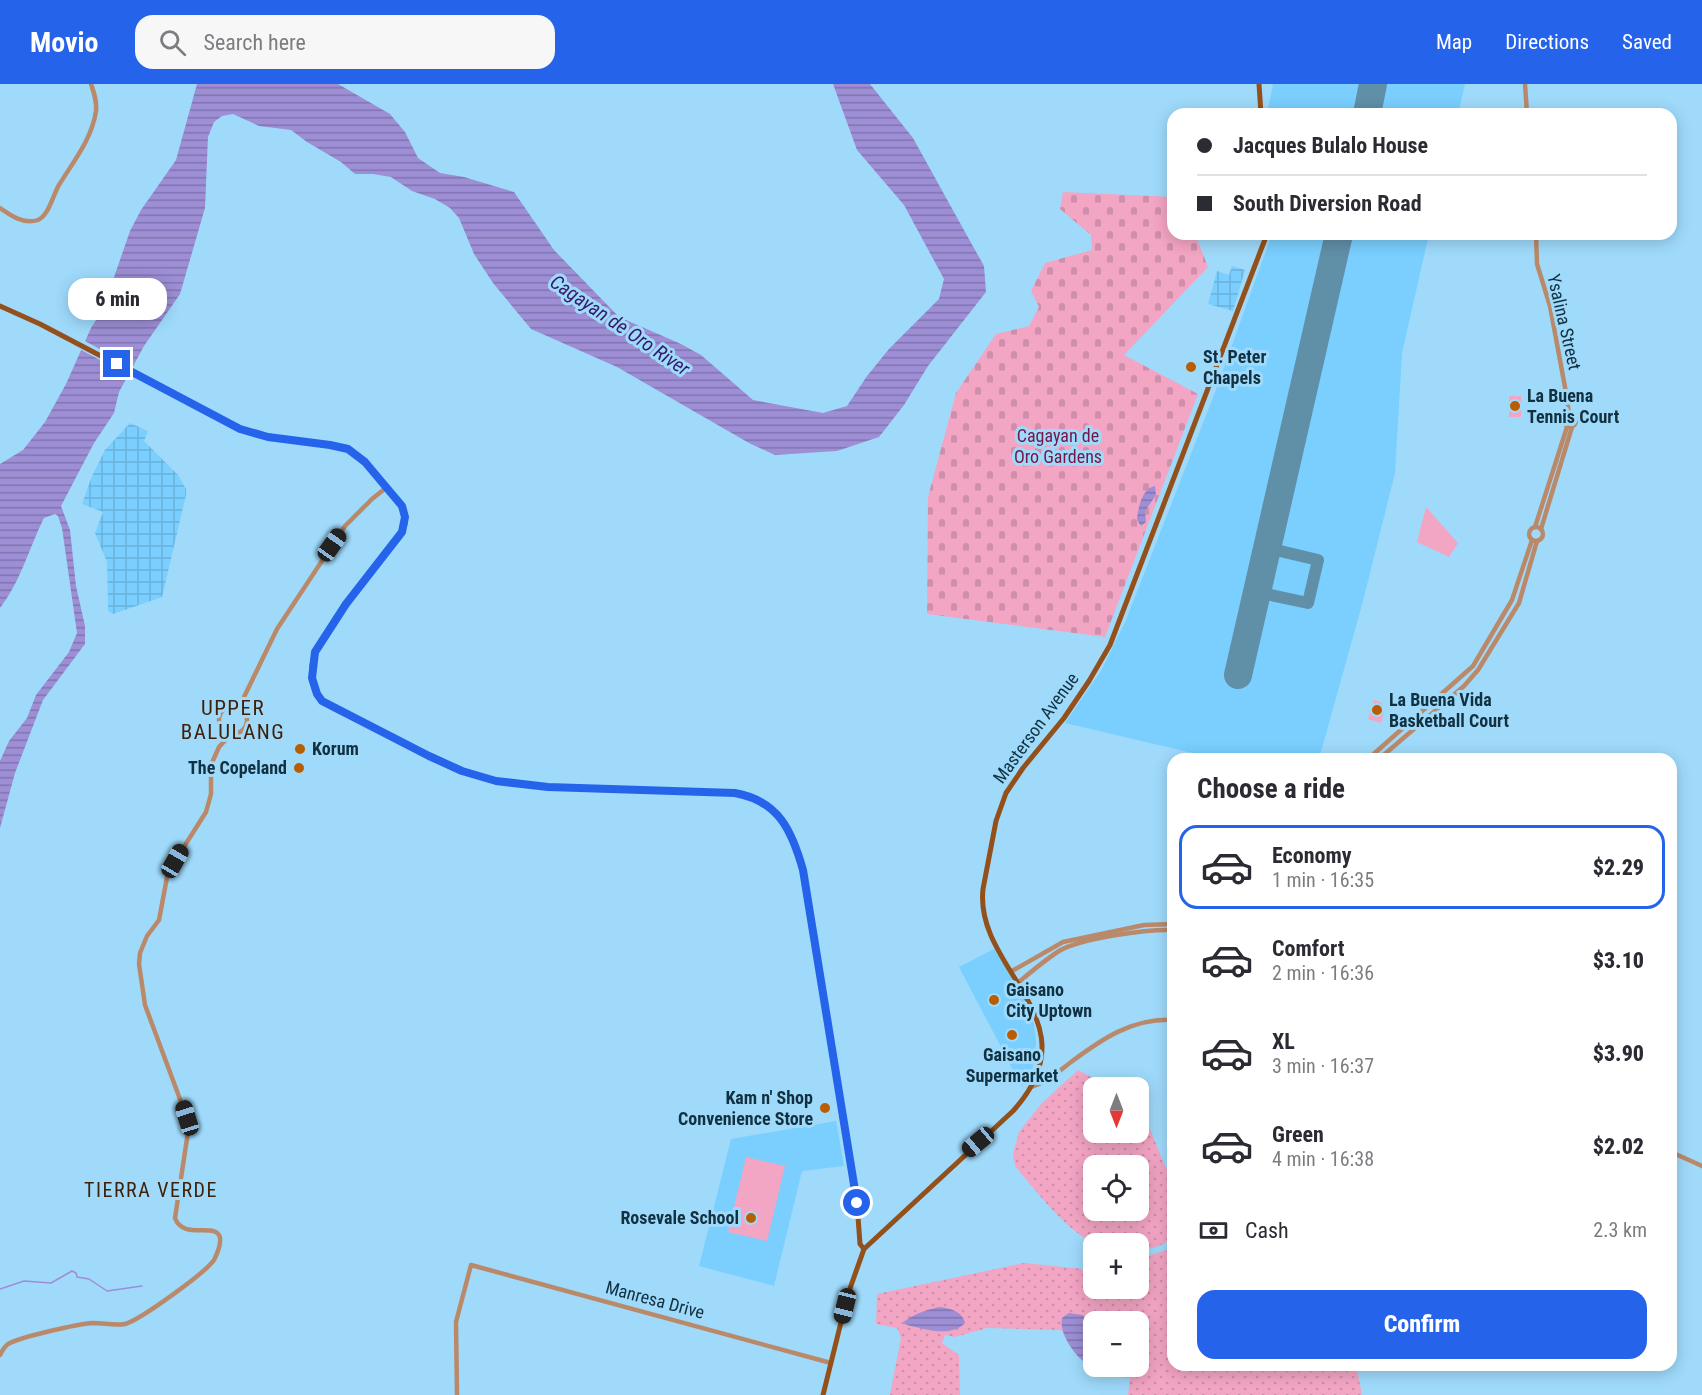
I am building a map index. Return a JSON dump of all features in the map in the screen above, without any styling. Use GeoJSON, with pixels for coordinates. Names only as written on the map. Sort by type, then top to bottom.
{"type":"FeatureCollection","features":[{"type":"Feature","properties":{"kind":"main road"},"geometry":{"type":"LineString","coordinates":[[1259,84],[1261,108]]}},
{"type":"Feature","properties":{"kind":"main road","name":"Masterson Avenue"},"geometry":{"type":"LineString","coordinates":[[823,1395],[848,1294],[864,1249],[1000,1123],[1021,1102],[1031,1087],[1040,1059],[1040,1036],[1035,1013],[987,929],[981,900],[1000,806],[1012,782],[1058,726],[1089,681],[1115,634],[1265,240]]}},
{"type":"Feature","properties":{"kind":"main road"},"geometry":{"type":"LineString","coordinates":[[0,306],[40,324],[240,429],[268,437],[348,449],[365,462],[387,487],[402,506],[405,514],[403,529],[346,604],[315,652],[312,678],[319,696],[333,708],[414,749],[474,775],[529,786],[735,793],[752,797],[779,816],[795,841],[803,870],[857,1203],[861,1244],[864,1249]]}},
{"type":"Feature","properties":{"kind":"street"},"geometry":{"type":"LineString","coordinates":[[0,208],[16,218],[27,221],[38,220],[46,212],[85,144],[92,127],[97,109],[91,84]]}},
{"type":"Feature","properties":{"kind":"street"},"geometry":{"type":"LineString","coordinates":[[1525,84],[1527,108]]}},
{"type":"Feature","properties":{"kind":"street","name":"Ysalina Street"},"geometry":{"type":"LineString","coordinates":[[1536,240],[1537,264],[1550,306],[1568,398],[1569,415]]}},
{"type":"Feature","properties":{"kind":"street"},"geometry":{"type":"LineString","coordinates":[[1386,753],[1464,686],[1478,670],[1518,603],[1534,540],[1529,532],[1538,528],[1570,427],[1576,421],[1573,416],[1569,415],[1564,421],[1570,427]]}},
{"type":"Feature","properties":{"kind":"street"},"geometry":{"type":"LineString","coordinates":[[222,743],[223,730],[220,716],[225,709],[232,707],[244,697],[277,629],[332,545],[358,513],[387,487]]}},
{"type":"Feature","properties":{"kind":"street"},"geometry":{"type":"LineString","coordinates":[[1375,753],[1458,681],[1477,661],[1512,600],[1534,540],[1543,536],[1538,528]]}},
{"type":"Feature","properties":{"kind":"street"},"geometry":{"type":"LineString","coordinates":[[223,730],[231,734],[240,733],[246,727],[244,697]]}},
{"type":"Feature","properties":{"kind":"street"},"geometry":{"type":"LineString","coordinates":[[232,707],[244,711]]}},
{"type":"Feature","properties":{"kind":"street"},"geometry":{"type":"LineString","coordinates":[[0,1355],[9,1343],[27,1338],[83,1324],[117,1325],[133,1321],[162,1302],[210,1264],[219,1249],[219,1235],[215,1231],[184,1228],[178,1225],[175,1218],[188,1132],[187,1118],[145,1005],[139,964],[140,953],[147,936],[159,920],[168,872],[206,812],[211,794],[211,765],[222,743],[231,734]]}},
{"type":"Feature","properties":{"kind":"street"},"geometry":{"type":"LineString","coordinates":[[1012,971],[1055,945],[1144,925],[1167,924]]}},
{"type":"Feature","properties":{"kind":"street"},"geometry":{"type":"LineString","coordinates":[[1019,982],[1059,951],[1075,944],[1146,930],[1167,930]]}},
{"type":"Feature","properties":{"kind":"street"},"geometry":{"type":"LineString","coordinates":[[1055,945],[1059,951]]}},
{"type":"Feature","properties":{"kind":"street"},"geometry":{"type":"LineString","coordinates":[[1033,958],[1038,966]]}},
{"type":"Feature","properties":{"kind":"street"},"geometry":{"type":"LineString","coordinates":[[1031,1087],[1045,1082],[1099,1041],[1121,1030],[1149,1021],[1167,1020]]}},
{"type":"Feature","properties":{"kind":"street"},"geometry":{"type":"LineString","coordinates":[[1677,1155],[1702,1166]]}},
{"type":"Feature","properties":{"kind":"street","name":"Manresa Drive"},"geometry":{"type":"LineString","coordinates":[[457,1395],[456,1322],[471,1265],[831,1363]]}},
{"type":"Feature","properties":{"kind":"shaded area"},"geometry":{"type":"Polygon","coordinates":[[[1273,84],[1465,84],[1459,108],[1268,108],[1273,84]]]}},
{"type":"Feature","properties":{"kind":"shaded area"},"geometry":{"type":"Polygon","coordinates":[[[1270,240],[1428,240],[1402,353],[1395,473],[1363,601],[1321,753],[1192,753],[1065,723],[1101,671],[1126,620],[1214,395],[1270,240]]]}},
{"type":"Feature","properties":{"kind":"shaded area"},"geometry":{"type":"Polygon","coordinates":[[[1232,266],[1245,270],[1233,311],[1208,304],[1217,271],[1229,275],[1232,266]]]}},
{"type":"Feature","properties":{"kind":"shaded area"},"geometry":{"type":"Polygon","coordinates":[[[130,423],[148,431],[144,441],[178,475],[186,489],[186,495],[162,597],[113,614],[108,611],[107,562],[95,533],[103,512],[82,504],[105,450],[130,423]]]}},
{"type":"Feature","properties":{"kind":"shaded area"},"geometry":{"type":"Polygon","coordinates":[[[994,949],[1026,1001],[1034,1024],[1036,1042],[1034,1063],[1022,1087],[959,967],[994,949]]]}},
{"type":"Feature","properties":{"kind":"shaded area","name":"Rosevale School"},"geometry":{"type":"Polygon","coordinates":[[[836,1121],[844,1166],[802,1171],[774,1286],[699,1266],[731,1139],[836,1121]]]}},
{"type":"Feature","properties":{"kind":"green space","name":"Cagayan de Oro Gardens"},"geometry":{"type":"Polygon","coordinates":[[[1063,192],[1167,197],[1167,240],[1197,240],[1208,267],[1124,355],[1198,394],[1105,637],[927,614],[928,497],[956,393],[996,334],[1029,326],[1039,307],[1031,291],[1045,263],[1092,250],[1091,235],[1060,209],[1063,192]]]}},
{"type":"Feature","properties":{"kind":"green space","name":"La Buena Tennis Court"},"geometry":{"type":"Polygon","coordinates":[[[1509,396],[1521,396],[1521,417],[1509,417],[1509,396]]]}},
{"type":"Feature","properties":{"kind":"green space"},"geometry":{"type":"Polygon","coordinates":[[[1426,507],[1458,543],[1449,557],[1417,542],[1426,507]]]}},
{"type":"Feature","properties":{"kind":"green space","name":"La Buena Vida Basketball Court"},"geometry":{"type":"Polygon","coordinates":[[[1374,700],[1382,703],[1384,713],[1381,723],[1368,719],[1374,700]]]}},
{"type":"Feature","properties":{"kind":"green space"},"geometry":{"type":"Polygon","coordinates":[[[1078,1070],[1091,1077],[1083,1077],[1083,1143],[1149,1143],[1149,1126],[1167,1169],[1167,1242],[1149,1249],[1149,1233],[1083,1233],[1083,1236],[1052,1210],[1015,1166],[1013,1154],[1019,1132],[1041,1104],[1078,1070]]]}},
{"type":"Feature","properties":{"kind":"green space"},"geometry":{"type":"Polygon","coordinates":[[[746,1157],[785,1166],[767,1241],[728,1232],[746,1157]]]}},
{"type":"Feature","properties":{"kind":"green space"},"geometry":{"type":"Polygon","coordinates":[[[1167,1250],[1167,1371],[1357,1371],[1362,1395],[1128,1395],[1130,1378],[1122,1377],[1149,1377],[1149,1311],[1083,1311],[1083,1358],[1061,1330],[987,1328],[955,1337],[945,1335],[942,1343],[959,1355],[960,1395],[890,1395],[901,1338],[897,1328],[876,1324],[877,1294],[1024,1263],[1083,1269],[1083,1299],[1149,1299],[1149,1256],[1167,1250]]]}},
{"type":"Feature","properties":{"kind":"water","name":"Cagayan de Oro River"},"geometry":{"type":"Polygon","coordinates":[[[197,84],[338,84],[390,114],[405,132],[418,158],[440,173],[464,177],[514,192],[554,250],[619,317],[701,355],[753,400],[823,413],[847,406],[889,349],[939,299],[944,279],[904,205],[857,150],[833,84],[870,84],[913,138],[984,266],[986,292],[928,366],[904,405],[879,437],[837,451],[775,455],[749,443],[617,367],[531,329],[493,283],[474,254],[459,218],[450,208],[435,199],[412,191],[391,177],[355,174],[341,162],[291,130],[259,126],[233,114],[222,116],[214,122],[208,137],[205,208],[180,294],[144,346],[119,392],[114,413],[94,443],[61,506],[70,530],[76,586],[85,626],[85,644],[43,700],[15,773],[0,828],[0,761],[9,741],[27,718],[36,695],[69,652],[77,633],[62,528],[55,514],[44,518],[19,576],[0,608],[0,464],[23,450],[45,422],[66,384],[91,328],[103,309],[130,231],[141,210],[176,160],[197,84]]]}},
{"type":"Feature","properties":{"kind":"water"},"geometry":{"type":"Polygon","coordinates":[[[1155,486],[1156,495],[1145,511],[1146,522],[1141,526],[1137,520],[1138,510],[1144,494],[1155,486]]]}},
{"type":"Feature","properties":{"kind":"water"},"geometry":{"type":"Polygon","coordinates":[[[939,1307],[955,1311],[962,1316],[965,1323],[959,1328],[945,1331],[929,1330],[903,1323],[915,1315],[939,1307]]]}},
{"type":"Feature","properties":{"kind":"water"},"geometry":{"type":"Polygon","coordinates":[[[1069,1313],[1083,1315],[1083,1362],[1066,1339],[1062,1328],[1062,1318],[1069,1313]]]}},
{"type":"Feature","properties":{"kind":"pier"},"geometry":{"type":"Polygon","coordinates":[[[83,340],[135,368],[131,376],[79,349],[83,340]]]}},
{"type":"Feature","properties":{"kind":"waterway"},"geometry":{"type":"LineString","coordinates":[[0,1289],[24,1281],[51,1283],[72,1271],[77,1277],[89,1279],[107,1291],[142,1286]]}},
{"type":"Feature","properties":{"kind":"taxiway"},"geometry":{"type":"LineString","coordinates":[[1257,592],[1308,603],[1318,560],[1267,548]]}},
{"type":"Feature","properties":{"kind":"runway"},"geometry":{"type":"LineString","coordinates":[[1368,108],[1373,84]]}},
{"type":"Feature","properties":{"kind":"runway"},"geometry":{"type":"LineString","coordinates":[[1238,675],[1338,240]]}},
{"type":"Feature","properties":{"kind":"place","name":"St. Peter Chapels"},"geometry":{"type":"Point","coordinates":[1191,367]}},
{"type":"Feature","properties":{"kind":"place","name":"La Buena Tennis Court"},"geometry":{"type":"Point","coordinates":[1515,406]}},
{"type":"Feature","properties":{"kind":"place","name":"La Buena Vida Basketball Court"},"geometry":{"type":"Point","coordinates":[1377,710]}},
{"type":"Feature","properties":{"kind":"place","name":"Korum"},"geometry":{"type":"Point","coordinates":[300,749]}},
{"type":"Feature","properties":{"kind":"place","name":"The Copeland"},"geometry":{"type":"Point","coordinates":[299,768]}},
{"type":"Feature","properties":{"kind":"place","name":"Gaisano City Uptown"},"geometry":{"type":"Point","coordinates":[994,1000]}},
{"type":"Feature","properties":{"kind":"place","name":"Gaisano Supermarket"},"geometry":{"type":"Point","coordinates":[1012,1035]}},
{"type":"Feature","properties":{"kind":"place","name":"Kam n' Shop Convenience Store"},"geometry":{"type":"Point","coordinates":[825,1108]}},
{"type":"Feature","properties":{"kind":"place","name":"Rosevale School"},"geometry":{"type":"Point","coordinates":[751,1218]}},
{"type":"Feature","properties":{"kind":"district","name":"UPPER BALULANG"},"geometry":{"type":"Point","coordinates":[233,720]}},
{"type":"Feature","properties":{"kind":"district","name":"TIERRA VERDE"},"geometry":{"type":"Point","coordinates":[151,1190]}},
{"type":"Feature","properties":{"kind":"route"},"geometry":{"type":"LineString","coordinates":[[117,364],[240,429],[268,437],[348,449],[365,462],[402,506],[405,524],[402,532],[346,604],[315,652],[312,678],[322,701],[429,756],[462,771],[496,781],[548,787],[735,793],[752,797],[779,816],[795,841],[803,870],[857,1203]]}}]}
